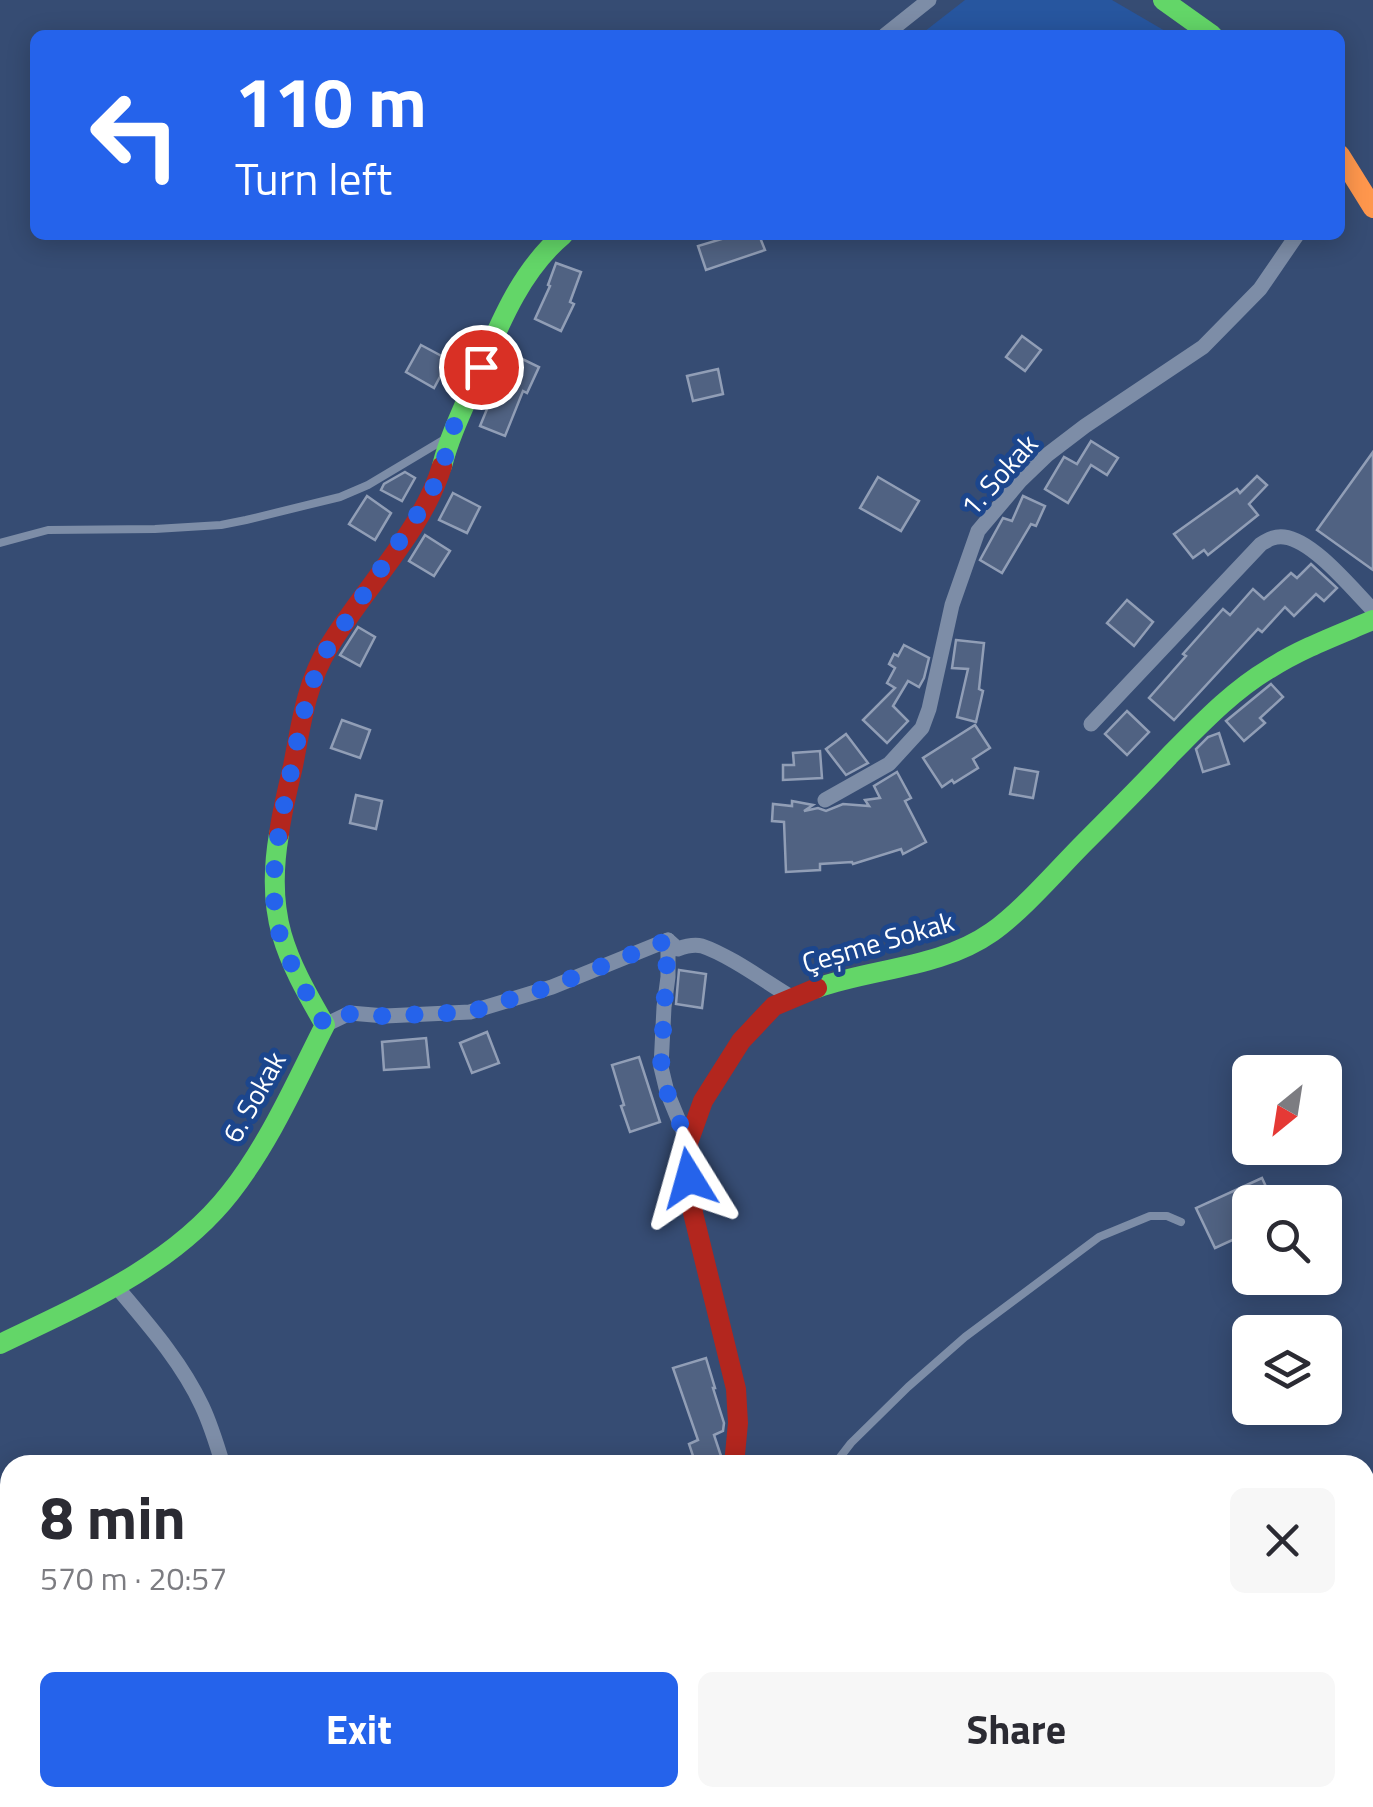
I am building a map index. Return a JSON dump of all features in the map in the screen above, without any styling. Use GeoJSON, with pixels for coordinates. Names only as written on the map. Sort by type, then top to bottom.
{"type":"FeatureCollection","features":[{"type":"Feature","properties":{"kind":"street"},"geometry":{"type":"LineString","coordinates":[[890,30],[929,0]]}},
{"type":"Feature","properties":{"kind":"street"},"geometry":{"type":"LineString","coordinates":[[1163,0],[1205,30]]}},
{"type":"Feature","properties":{"kind":"street"},"geometry":{"type":"LineString","coordinates":[[1345,166],[1373,208]]}},
{"type":"Feature","properties":{"kind":"street"},"geometry":{"type":"LineString","coordinates":[[557,240],[541,254],[498,332],[449,437],[444,463],[429,497],[314,674],[274,865],[279,932],[325,1025],[350,1014],[470,1012],[552,986],[668,940]]}},
{"type":"Feature","properties":{"kind":"street","name":"1. Sokak"},"geometry":{"type":"LineString","coordinates":[[825,800],[889,764],[922,728],[952,605],[978,531],[988,519],[1047,454],[1203,347],[1260,289],[1293,240]]}},
{"type":"Feature","properties":{"kind":"street"},"geometry":{"type":"LineString","coordinates":[[1090,724],[1261,544],[1274,537],[1289,537],[1303,544],[1373,610]]}},
{"type":"Feature","properties":{"kind":"street","name":"Çeşme Sokak"},"geometry":{"type":"LineString","coordinates":[[735,1455],[736,1389],[693,1214],[688,1143],[703,1101],[741,1041],[760,1018],[790,997],[839,980],[950,954],[991,933],[1246,685],[1308,647],[1373,620]]}},
{"type":"Feature","properties":{"kind":"street"},"geometry":{"type":"LineString","coordinates":[[668,940],[678,949],[703,946],[790,997]]}},
{"type":"Feature","properties":{"kind":"street"},"geometry":{"type":"LineString","coordinates":[[668,940],[661,1067],[688,1143]]}},
{"type":"Feature","properties":{"kind":"street","name":"6. Sokak"},"geometry":{"type":"LineString","coordinates":[[0,1344],[115,1285],[194,1231],[230,1192],[279,1115],[325,1025]]}},
{"type":"Feature","properties":{"kind":"street"},"geometry":{"type":"LineString","coordinates":[[115,1285],[159,1337],[192,1387],[220,1455]]}},
{"type":"Feature","properties":{"kind":"lane"},"geometry":{"type":"LineString","coordinates":[[0,542],[48,530],[221,525],[304,506],[368,485],[449,437]]}},
{"type":"Feature","properties":{"kind":"lane"},"geometry":{"type":"LineString","coordinates":[[842,1455],[908,1387],[964,1338],[1100,1238],[1150,1216],[1167,1216],[1181,1222]]}},
{"type":"Feature","properties":{"kind":"shaded area"},"geometry":{"type":"Polygon","coordinates":[[[965,0],[1112,0],[1163,30],[926,30],[965,0]]]}},
{"type":"Feature","properties":{"kind":"building"},"geometry":{"type":"Polygon","coordinates":[[[718,240],[761,240],[765,250],[706,270],[698,246],[718,240]]]}},
{"type":"Feature","properties":{"kind":"building"},"geometry":{"type":"Polygon","coordinates":[[[556,263],[581,272],[570,302],[574,304],[561,331],[535,319],[556,263]]]}},
{"type":"Feature","properties":{"kind":"building"},"geometry":{"type":"Polygon","coordinates":[[[1022,336],[1041,350],[1025,371],[1006,357],[1022,336]]]}},
{"type":"Feature","properties":{"kind":"building"},"geometry":{"type":"Polygon","coordinates":[[[421,345],[449,360],[434,388],[406,372],[421,345]]]}},
{"type":"Feature","properties":{"kind":"building"},"geometry":{"type":"Polygon","coordinates":[[[516,356],[539,367],[527,393],[523,391],[505,436],[480,426],[516,356]]]}},
{"type":"Feature","properties":{"kind":"building"},"geometry":{"type":"Polygon","coordinates":[[[718,369],[723,394],[693,401],[687,376],[718,369]]]}},
{"type":"Feature","properties":{"kind":"building"},"geometry":{"type":"Polygon","coordinates":[[[1091,441],[1118,458],[1107,475],[1091,465],[1068,503],[1045,489],[1064,457],[1077,464],[1091,441]]]}},
{"type":"Feature","properties":{"kind":"building"},"geometry":{"type":"Polygon","coordinates":[[[1373,452],[1373,570],[1317,530],[1373,452]]]}},
{"type":"Feature","properties":{"kind":"building"},"geometry":{"type":"Polygon","coordinates":[[[405,472],[415,478],[402,501],[381,490],[384,484],[405,472]]]}},
{"type":"Feature","properties":{"kind":"building"},"geometry":{"type":"Polygon","coordinates":[[[1257,476],[1267,485],[1249,504],[1258,515],[1208,555],[1204,550],[1193,558],[1174,534],[1237,489],[1240,493],[1257,476]]]}},
{"type":"Feature","properties":{"kind":"building"},"geometry":{"type":"Polygon","coordinates":[[[878,477],[919,501],[901,531],[860,508],[878,477]]]}},
{"type":"Feature","properties":{"kind":"building"},"geometry":{"type":"Polygon","coordinates":[[[453,493],[480,507],[467,533],[439,520],[453,493]]]}},
{"type":"Feature","properties":{"kind":"building"},"geometry":{"type":"Polygon","coordinates":[[[367,496],[391,513],[375,540],[349,524],[367,496]]]}},
{"type":"Feature","properties":{"kind":"building"},"geometry":{"type":"Polygon","coordinates":[[[1023,496],[1045,506],[1036,526],[1031,524],[1002,573],[980,560],[1003,518],[1012,521],[1023,496]]]}},
{"type":"Feature","properties":{"kind":"building"},"geometry":{"type":"Polygon","coordinates":[[[425,535],[450,551],[434,576],[409,561],[425,535]]]}},
{"type":"Feature","properties":{"kind":"building"},"geometry":{"type":"Polygon","coordinates":[[[1311,564],[1337,588],[1324,601],[1316,594],[1294,616],[1285,607],[1262,632],[1258,629],[1174,720],[1149,698],[1223,609],[1230,615],[1253,589],[1264,599],[1291,573],[1297,578],[1311,564]]]}},
{"type":"Feature","properties":{"kind":"building"},"geometry":{"type":"Polygon","coordinates":[[[1127,600],[1153,622],[1134,646],[1107,623],[1127,600]]]}},
{"type":"Feature","properties":{"kind":"building"},"geometry":{"type":"Polygon","coordinates":[[[358,627],[375,637],[360,666],[340,655],[358,627]]]}},
{"type":"Feature","properties":{"kind":"building"},"geometry":{"type":"Polygon","coordinates":[[[956,640],[984,643],[979,689],[983,691],[976,722],[957,717],[968,669],[952,668],[956,640]]]}},
{"type":"Feature","properties":{"kind":"building"},"geometry":{"type":"Polygon","coordinates":[[[904,645],[929,658],[919,687],[908,681],[893,706],[908,721],[887,743],[863,720],[895,688],[887,683],[895,668],[889,664],[904,645]]]}},
{"type":"Feature","properties":{"kind":"building"},"geometry":{"type":"Polygon","coordinates":[[[1271,684],[1283,697],[1260,718],[1265,723],[1244,741],[1226,721],[1271,684]]]}},
{"type":"Feature","properties":{"kind":"building"},"geometry":{"type":"Polygon","coordinates":[[[1127,711],[1149,732],[1127,755],[1105,734],[1127,711]]]}},
{"type":"Feature","properties":{"kind":"building"},"geometry":{"type":"Polygon","coordinates":[[[342,720],[370,730],[360,758],[331,748],[342,720]]]}},
{"type":"Feature","properties":{"kind":"building"},"geometry":{"type":"Polygon","coordinates":[[[975,725],[990,748],[973,759],[978,768],[942,787],[923,758],[975,725]]]}},
{"type":"Feature","properties":{"kind":"building"},"geometry":{"type":"Polygon","coordinates":[[[1219,733],[1229,764],[1203,772],[1196,749],[1219,733]]]}},
{"type":"Feature","properties":{"kind":"building"},"geometry":{"type":"Polygon","coordinates":[[[846,734],[868,763],[846,775],[826,749],[846,734]]]}},
{"type":"Feature","properties":{"kind":"building"},"geometry":{"type":"Polygon","coordinates":[[[820,751],[822,778],[783,780],[783,765],[794,765],[793,753],[820,751]]]}},
{"type":"Feature","properties":{"kind":"building"},"geometry":{"type":"Polygon","coordinates":[[[1015,768],[1038,772],[1033,798],[1010,794],[1015,768]]]}},
{"type":"Feature","properties":{"kind":"building"},"geometry":{"type":"Polygon","coordinates":[[[897,772],[911,798],[905,801],[926,842],[903,854],[901,849],[853,864],[820,864],[820,870],[786,872],[784,822],[772,821],[773,804],[792,806],[792,801],[813,805],[804,811],[826,811],[843,804],[869,806],[865,800],[880,798],[874,786],[897,772]]]}},
{"type":"Feature","properties":{"kind":"building"},"geometry":{"type":"Polygon","coordinates":[[[356,795],[382,801],[376,829],[350,823],[356,795]]]}},
{"type":"Feature","properties":{"kind":"building"},"geometry":{"type":"Polygon","coordinates":[[[679,970],[706,974],[702,1008],[676,1004],[679,970]]]}},
{"type":"Feature","properties":{"kind":"building"},"geometry":{"type":"Polygon","coordinates":[[[487,1032],[499,1063],[472,1073],[460,1043],[487,1032]]]}},
{"type":"Feature","properties":{"kind":"building"},"geometry":{"type":"Polygon","coordinates":[[[426,1038],[429,1067],[384,1070],[382,1042],[426,1038]]]}},
{"type":"Feature","properties":{"kind":"building"},"geometry":{"type":"Polygon","coordinates":[[[639,1057],[660,1122],[630,1132],[612,1065],[639,1057]]]}},
{"type":"Feature","properties":{"kind":"building"},"geometry":{"type":"Polygon","coordinates":[[[1262,1178],[1265,1185],[1247,1185],[1262,1178]]]}},
{"type":"Feature","properties":{"kind":"building"},"geometry":{"type":"Polygon","coordinates":[[[1232,1192],[1232,1240],[1215,1248],[1196,1208],[1232,1192]]]}},
{"type":"Feature","properties":{"kind":"building"},"geometry":{"type":"Polygon","coordinates":[[[706,1358],[724,1423],[723,1431],[714,1435],[721,1455],[693,1455],[689,1444],[698,1440],[673,1368],[706,1358]]]}},
{"type":"Feature","properties":{"kind":"traffic: fast"},"geometry":{"type":"LineString","coordinates":[[1163,0],[1205,30]]}},
{"type":"Feature","properties":{"kind":"traffic: fast"},"geometry":{"type":"LineString","coordinates":[[442,466],[457,422],[511,302],[534,266],[558,240]]}},
{"type":"Feature","properties":{"kind":"traffic: fast"},"geometry":{"type":"LineString","coordinates":[[817,988],[951,953],[992,932],[1028,901],[1230,698],[1282,661],[1373,620]]}},
{"type":"Feature","properties":{"kind":"traffic: fast"},"geometry":{"type":"LineString","coordinates":[[0,1344],[124,1281],[181,1242],[230,1193],[282,1111],[325,1025],[299,978],[282,934],[275,889],[279,834]]}},
{"type":"Feature","properties":{"kind":"traffic: slow"},"geometry":{"type":"LineString","coordinates":[[1345,163],[1373,208]]}},
{"type":"Feature","properties":{"kind":"traffic: jam"},"geometry":{"type":"LineString","coordinates":[[279,834],[314,676],[342,626],[421,514],[442,466]]}},
{"type":"Feature","properties":{"kind":"traffic: jam"},"geometry":{"type":"LineString","coordinates":[[735,1455],[736,1389],[693,1213],[688,1143],[703,1101],[741,1041],[774,1006],[817,988]]}},
{"type":"Feature","properties":{"kind":"route"},"geometry":{"type":"LineString","coordinates":[[481,367],[449,437],[444,463],[429,497],[314,674],[274,865],[279,932],[325,1025],[350,1014],[470,1012],[552,986],[668,940],[661,1067],[688,1143],[689,1178]]}}]}
